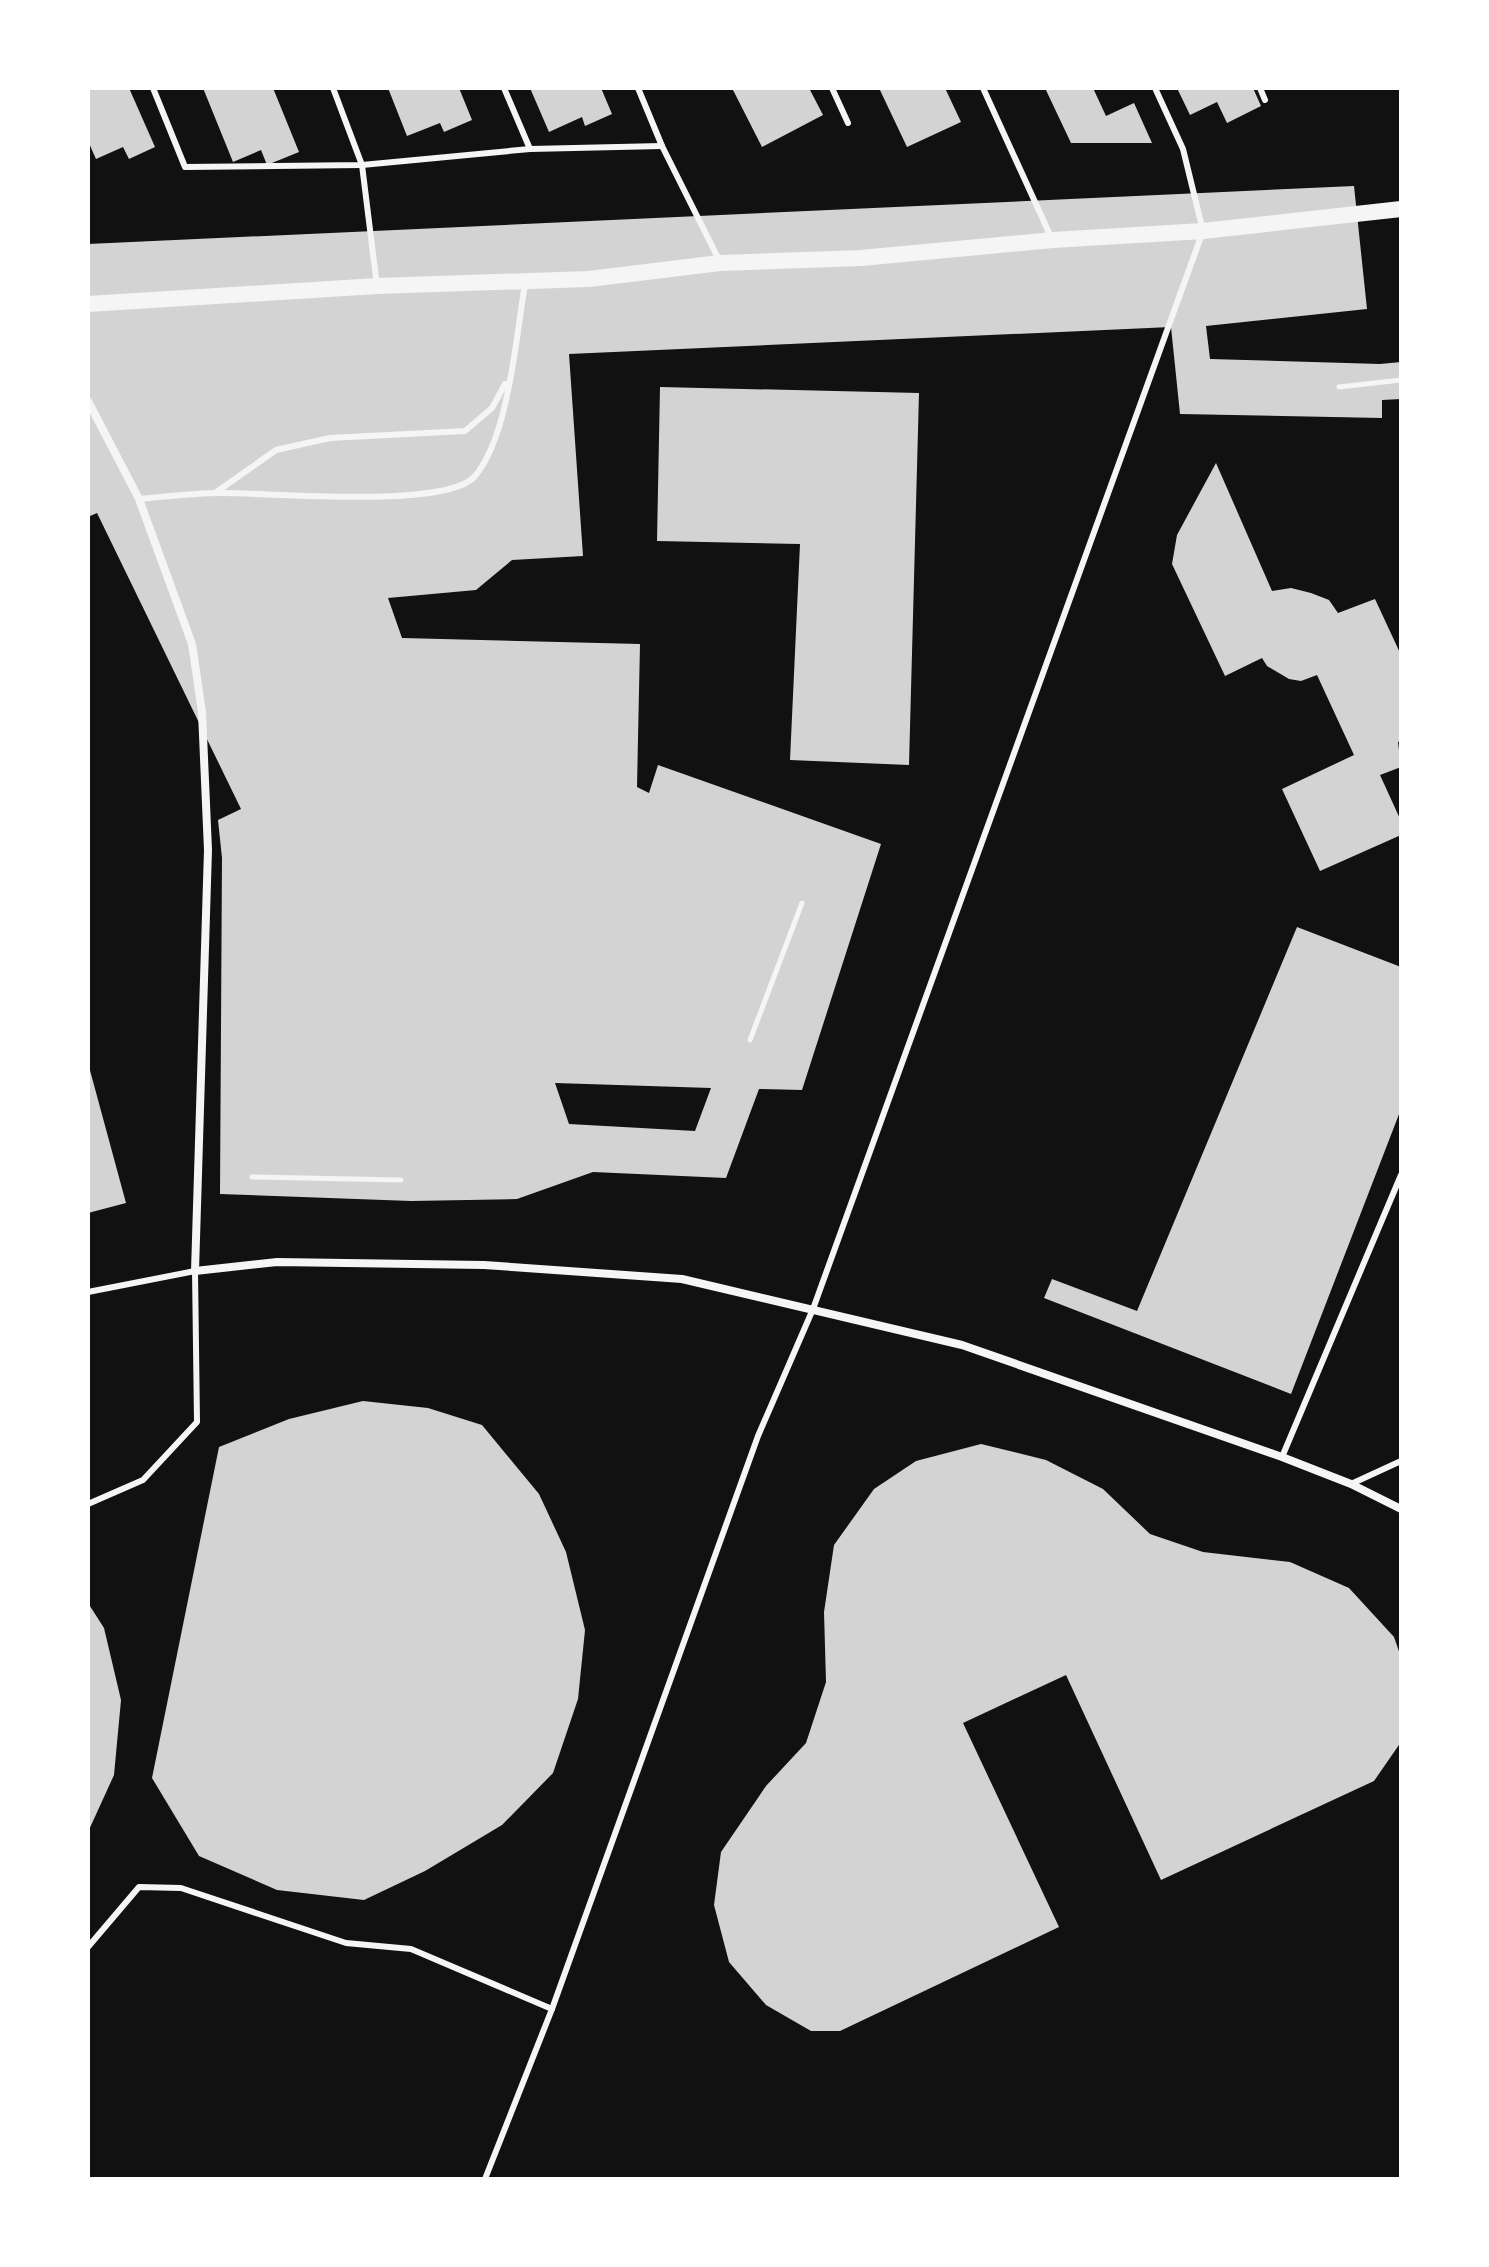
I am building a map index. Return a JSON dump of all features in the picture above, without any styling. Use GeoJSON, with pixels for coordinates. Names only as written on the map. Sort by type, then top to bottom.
{"type":"FeatureCollection","features":[{"type":"Feature","properties":{"kind":"main road"},"geometry":{"type":"LineString","coordinates":[[88,304],[377,286],[589,279],[720,263],[861,258],[1053,240],[1203,231],[1401,209]]}},
{"type":"Feature","properties":{"kind":"street"},"geometry":{"type":"LineString","coordinates":[[88,401],[139,499],[192,644],[202,712],[208,850],[195,1271],[277,1262],[484,1265],[682,1279],[962,1345],[1282,1457],[1351,1484],[1401,1509]]}},
{"type":"Feature","properties":{"kind":"lane"},"geometry":{"type":"LineString","coordinates":[[153,88],[185,167],[362,165],[530,149],[662,146]]}},
{"type":"Feature","properties":{"kind":"lane"},"geometry":{"type":"LineString","coordinates":[[333,88],[362,165],[377,286]]}},
{"type":"Feature","properties":{"kind":"lane"},"geometry":{"type":"LineString","coordinates":[[504,88],[530,149]]}},
{"type":"Feature","properties":{"kind":"lane"},"geometry":{"type":"LineString","coordinates":[[638,88],[662,146],[720,263]]}},
{"type":"Feature","properties":{"kind":"lane"},"geometry":{"type":"LineString","coordinates":[[832,88],[848,123]]}},
{"type":"Feature","properties":{"kind":"lane"},"geometry":{"type":"LineString","coordinates":[[983,88],[1053,240]]}},
{"type":"Feature","properties":{"kind":"lane"},"geometry":{"type":"LineString","coordinates":[[485,2179],[552,2009],[758,1436],[813,1309],[1203,231],[1183,149],[1155,88]]}},
{"type":"Feature","properties":{"kind":"lane"},"geometry":{"type":"LineString","coordinates":[[1260,88],[1265,100]]}},
{"type":"Feature","properties":{"kind":"lane"},"geometry":{"type":"LineString","coordinates":[[139,499],[215,493],[414,496],[456,486],[474,478],[497,436],[525,280]]}},
{"type":"Feature","properties":{"kind":"lane"},"geometry":{"type":"LineString","coordinates":[[215,493],[276,450],[330,438],[465,431],[492,408],[509,377]]}},
{"type":"Feature","properties":{"kind":"lane"},"geometry":{"type":"LineString","coordinates":[[1282,1457],[1401,1175]]}},
{"type":"Feature","properties":{"kind":"lane"},"geometry":{"type":"LineString","coordinates":[[88,1292],[195,1271],[197,1422],[143,1480],[88,1504]]}},
{"type":"Feature","properties":{"kind":"lane"},"geometry":{"type":"LineString","coordinates":[[1351,1484],[1401,1461]]}},
{"type":"Feature","properties":{"kind":"lane"},"geometry":{"type":"LineString","coordinates":[[88,1947],[139,1887],[181,1888],[346,1943],[411,1949],[552,2009]]}},
{"type":"Feature","properties":{"kind":"path"},"geometry":{"type":"LineString","coordinates":[[1339,387],[1401,380]]}},
{"type":"Feature","properties":{"kind":"path"},"geometry":{"type":"LineString","coordinates":[[750,1040],[802,903]]}},
{"type":"Feature","properties":{"kind":"path"},"geometry":{"type":"LineString","coordinates":[[252,1177],[401,1180]]}},
{"type":"Feature","properties":{"kind":"building"},"geometry":{"type":"Polygon","coordinates":[[[88,88],[129,88],[155,147],[129,159],[123,147],[96,159],[88,141],[88,88]]]}},
{"type":"Feature","properties":{"kind":"building"},"geometry":{"type":"Polygon","coordinates":[[[203,88],[273,88],[299,152],[267,165],[261,150],[233,162],[203,88]]]}},
{"type":"Feature","properties":{"kind":"building"},"geometry":{"type":"Polygon","coordinates":[[[388,88],[459,88],[472,120],[444,132],[440,123],[407,136],[388,88]]]}},
{"type":"Feature","properties":{"kind":"building"},"geometry":{"type":"Polygon","coordinates":[[[530,88],[601,88],[612,114],[585,126],[582,117],[549,132],[530,88]]]}},
{"type":"Feature","properties":{"kind":"building"},"geometry":{"type":"Polygon","coordinates":[[[732,88],[809,88],[823,115],[762,147],[732,88]]]}},
{"type":"Feature","properties":{"kind":"building"},"geometry":{"type":"Polygon","coordinates":[[[879,88],[945,88],[961,122],[907,147],[879,88]]]}},
{"type":"Feature","properties":{"kind":"building"},"geometry":{"type":"Polygon","coordinates":[[[1045,88],[1093,88],[1106,116],[1134,103],[1152,143],[1071,143],[1045,88]]]}},
{"type":"Feature","properties":{"kind":"building"},"geometry":{"type":"Polygon","coordinates":[[[1177,88],[1253,88],[1261,106],[1227,123],[1217,102],[1190,115],[1177,88]]]}},
{"type":"Feature","properties":{"kind":"building"},"geometry":{"type":"Polygon","coordinates":[[[1354,186],[1367,309],[1206,326],[1210,359],[1401,362],[1401,399],[1382,400],[1382,418],[1180,414],[1171,327],[569,354],[583,556],[512,560],[476,590],[388,598],[402,638],[640,644],[637,787],[649,793],[658,765],[881,844],[802,1090],[759,1089],[726,1178],[593,1172],[517,1199],[411,1201],[220,1194],[222,858],[218,820],[241,809],[97,513],[88,517],[88,244],[1354,186]],[[555,1083],[569,1124],[695,1131],[711,1088],[555,1083]]]}},
{"type":"Feature","properties":{"kind":"building"},"geometry":{"type":"Polygon","coordinates":[[[660,387],[919,393],[909,765],[790,760],[800,544],[657,541],[660,387]]]}},
{"type":"Feature","properties":{"kind":"building"},"geometry":{"type":"Polygon","coordinates":[[[1216,463],[1272,591],[1291,588],[1311,593],[1329,600],[1338,613],[1375,599],[1401,655],[1401,741],[1398,742],[1401,767],[1380,775],[1401,821],[1401,835],[1320,871],[1282,789],[1354,755],[1317,675],[1301,681],[1289,679],[1267,666],[1262,658],[1225,676],[1172,564],[1177,535],[1216,463]]]}},
{"type":"Feature","properties":{"kind":"building"},"geometry":{"type":"Polygon","coordinates":[[[1297,927],[1401,967],[1401,1109],[1291,1394],[1044,1298],[1052,1279],[1137,1311],[1297,927]]]}},
{"type":"Feature","properties":{"kind":"building"},"geometry":{"type":"Polygon","coordinates":[[[88,1063],[126,1203],[88,1213],[88,1063]]]}},
{"type":"Feature","properties":{"kind":"building"},"geometry":{"type":"Polygon","coordinates":[[[363,1401],[428,1408],[482,1425],[539,1494],[566,1552],[585,1630],[578,1699],[553,1773],[502,1825],[425,1871],[364,1900],[277,1890],[199,1856],[152,1778],[219,1447],[289,1419],[363,1401]]]}},
{"type":"Feature","properties":{"kind":"building"},"geometry":{"type":"Polygon","coordinates":[[[981,1444],[1046,1460],[1103,1489],[1150,1534],[1203,1552],[1290,1562],[1349,1588],[1394,1637],[1401,1657],[1401,1742],[1374,1781],[1161,1880],[1066,1675],[963,1723],[1059,1927],[840,2031],[811,2031],[766,2005],[729,1962],[714,1905],[721,1852],[766,1786],[806,1743],[826,1682],[824,1612],[834,1545],[874,1489],[916,1461],[981,1444]]]}},
{"type":"Feature","properties":{"kind":"building"},"geometry":{"type":"Polygon","coordinates":[[[88,1603],[104,1628],[121,1700],[114,1775],[88,1832],[88,1603]]]}}]}
